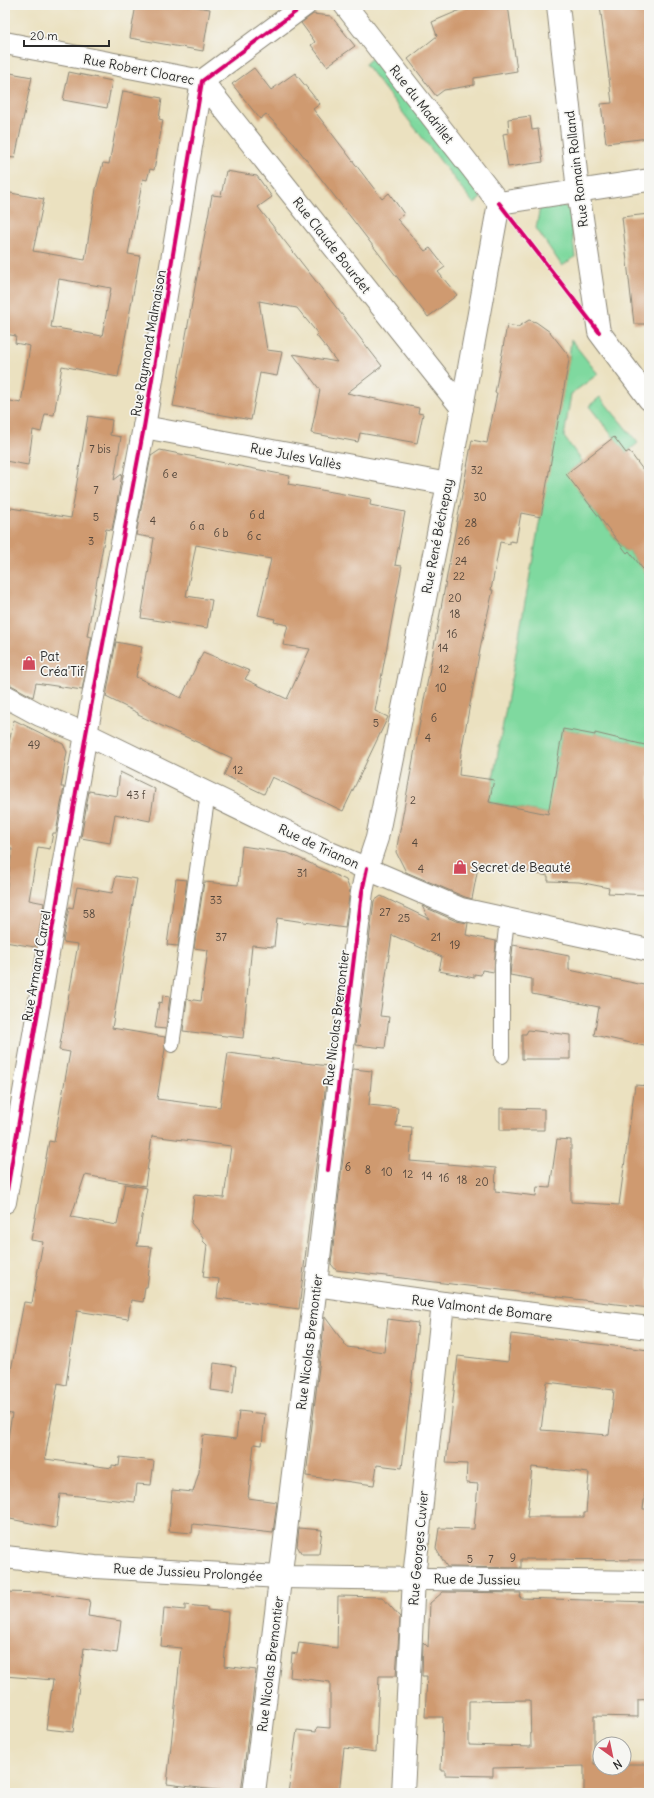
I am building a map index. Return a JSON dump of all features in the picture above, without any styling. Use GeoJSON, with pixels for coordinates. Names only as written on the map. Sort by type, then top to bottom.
{"type":"FeatureCollection","features":[{"type":"Feature","properties":{"kind":"street"},"geometry":{"type":"LineString","coordinates":[[202,81],[305,5]]}},
{"type":"Feature","properties":{"kind":"street","name":"Rue du Madrillet"},"geometry":{"type":"LineString","coordinates":[[344,5],[499,203]]}},
{"type":"Feature","properties":{"kind":"street","name":"Rue Romain Rolland"},"geometry":{"type":"LineString","coordinates":[[558,5],[578,191],[599,332],[649,400]]}},
{"type":"Feature","properties":{"kind":"street","name":"Rue Robert Cloarec"},"geometry":{"type":"LineString","coordinates":[[5,43],[202,81]]}},
{"type":"Feature","properties":{"kind":"street","name":"Rue Claude Bourdet"},"geometry":{"type":"LineString","coordinates":[[202,81],[462,408]]}},
{"type":"Feature","properties":{"kind":"street","name":"Rue Raymond Malmaison"},"geometry":{"type":"LineString","coordinates":[[86,734],[144,427],[202,81]]}},
{"type":"Feature","properties":{"kind":"street"},"geometry":{"type":"LineString","coordinates":[[499,203],[649,180]]}},
{"type":"Feature","properties":{"kind":"street","name":"Rue René Béchepay"},"geometry":{"type":"LineString","coordinates":[[367,868],[377,838],[448,484],[499,203]]}},
{"type":"Feature","properties":{"kind":"street","name":"Rue Jules Vallès"},"geometry":{"type":"LineString","coordinates":[[144,427],[448,484]]}},
{"type":"Feature","properties":{"kind":"street","name":"Rue de Trianon"},"geometry":{"type":"LineString","coordinates":[[5,696],[40,715],[86,734],[330,853],[461,909],[649,950]]}},
{"type":"Feature","properties":{"kind":"street","name":"Rue Armand Carrel"},"geometry":{"type":"LineString","coordinates":[[5,1202],[86,734]]}},
{"type":"Feature","properties":{"kind":"street","name":"Rue Nicolas Bremontier"},"geometry":{"type":"LineString","coordinates":[[254,1793],[316,1285],[339,1079],[362,892],[367,868]]}},
{"type":"Feature","properties":{"kind":"street","name":"Rue Valmont de Bomare"},"geometry":{"type":"LineString","coordinates":[[316,1285],[443,1303],[649,1328]]}},
{"type":"Feature","properties":{"kind":"street","name":"Rue Georges Cuvier"},"geometry":{"type":"LineString","coordinates":[[403,1793],[414,1578],[443,1303]]}},
{"type":"Feature","properties":{"kind":"street","name":"Rue de Jussieu Prolongée"},"geometry":{"type":"LineString","coordinates":[[5,1558],[95,1566],[280,1577]]}},
{"type":"Feature","properties":{"kind":"street","name":"Rue de Jussieu"},"geometry":{"type":"LineString","coordinates":[[280,1577],[649,1582]]}},
{"type":"Feature","properties":{"kind":"lane"},"geometry":{"type":"LineString","coordinates":[[172,1046],[208,793]]}},
{"type":"Feature","properties":{"kind":"lane"},"geometry":{"type":"LineString","coordinates":[[502,1056],[502,965],[507,919]]}},
{"type":"Feature","properties":{"kind":"green space"},"geometry":{"type":"Polygon","coordinates":[[[374,56],[482,197],[474,204],[365,64],[374,56]]]}},
{"type":"Feature","properties":{"kind":"green space"},"geometry":{"type":"Polygon","coordinates":[[[559,204],[566,207],[570,213],[575,257],[562,266],[536,228],[540,207],[559,204]]]}},
{"type":"Feature","properties":{"kind":"green space"},"geometry":{"type":"Polygon","coordinates":[[[571,340],[598,374],[571,394],[564,437],[582,461],[569,472],[580,487],[578,490],[626,552],[629,551],[649,577],[649,746],[630,747],[631,741],[595,733],[594,740],[579,732],[563,729],[554,780],[578,785],[574,819],[489,802],[571,340]]]}},
{"type":"Feature","properties":{"kind":"green space"},"geometry":{"type":"Polygon","coordinates":[[[600,397],[638,443],[626,453],[589,406],[600,397]]]}},
{"type":"Feature","properties":{"kind":"building"},"geometry":{"type":"Polygon","coordinates":[[[136,5],[184,5],[210,9],[203,51],[130,38],[136,5]]]}},
{"type":"Feature","properties":{"kind":"building"},"geometry":{"type":"Polygon","coordinates":[[[472,5],[508,5],[517,71],[474,78],[474,85],[444,90],[436,96],[408,59],[437,36],[432,22],[472,5]]]}},
{"type":"Feature","properties":{"kind":"building"},"geometry":{"type":"Polygon","coordinates":[[[600,5],[649,5],[649,138],[606,143],[601,104],[612,103],[600,5]]]}},
{"type":"Feature","properties":{"kind":"building"},"geometry":{"type":"Polygon","coordinates":[[[313,14],[331,16],[355,46],[327,66],[311,45],[315,42],[301,23],[313,14]]]}},
{"type":"Feature","properties":{"kind":"building"},"geometry":{"type":"Polygon","coordinates":[[[254,68],[271,90],[295,73],[320,104],[313,109],[382,199],[389,193],[404,214],[397,219],[425,251],[430,248],[445,267],[438,272],[457,295],[428,317],[291,140],[266,114],[260,119],[232,84],[254,68]]]}},
{"type":"Feature","properties":{"kind":"building"},"geometry":{"type":"Polygon","coordinates":[[[5,72],[32,77],[15,158],[5,157],[5,72]]]}},
{"type":"Feature","properties":{"kind":"building"},"geometry":{"type":"Polygon","coordinates":[[[69,72],[112,81],[107,108],[63,100],[69,72]]]}},
{"type":"Feature","properties":{"kind":"building"},"geometry":{"type":"Polygon","coordinates":[[[123,91],[162,98],[159,119],[163,120],[154,170],[150,169],[147,180],[143,179],[128,254],[140,256],[118,377],[62,366],[54,415],[45,414],[41,432],[33,430],[28,465],[5,461],[5,400],[21,403],[30,346],[15,343],[16,336],[5,334],[5,192],[44,199],[33,251],[85,260],[96,189],[103,163],[109,164],[123,91]],[[59,279],[51,327],[102,336],[111,288],[59,279]]]}},
{"type":"Feature","properties":{"kind":"building"},"geometry":{"type":"Polygon","coordinates":[[[530,116],[532,130],[538,129],[543,162],[508,167],[503,134],[509,133],[508,119],[530,116]]]}},
{"type":"Feature","properties":{"kind":"building"},"geometry":{"type":"Polygon","coordinates":[[[226,171],[257,176],[272,197],[258,207],[382,366],[347,393],[419,408],[418,413],[423,414],[417,443],[360,433],[358,442],[311,433],[320,390],[293,354],[337,362],[316,335],[318,334],[297,308],[259,301],[267,350],[282,352],[277,376],[260,373],[251,420],[173,406],[212,195],[221,196],[226,171]]]}},
{"type":"Feature","properties":{"kind":"building"},"geometry":{"type":"Polygon","coordinates":[[[649,214],[649,324],[634,324],[622,217],[649,214]]]}},
{"type":"Feature","properties":{"kind":"building"},"geometry":{"type":"Polygon","coordinates":[[[529,320],[536,322],[550,332],[569,356],[569,360],[541,517],[521,513],[516,542],[510,541],[510,544],[500,542],[491,590],[493,590],[481,644],[461,753],[459,775],[494,780],[489,802],[548,814],[563,729],[595,735],[595,733],[649,746],[649,895],[608,893],[609,888],[579,882],[548,881],[548,876],[479,862],[472,899],[406,872],[396,852],[472,440],[487,443],[497,393],[495,393],[507,325],[518,327],[529,320]]]}},
{"type":"Feature","properties":{"kind":"building"},"geometry":{"type":"Polygon","coordinates":[[[88,416],[112,420],[110,435],[121,437],[114,480],[122,474],[112,530],[106,529],[87,636],[92,637],[82,690],[36,683],[33,697],[11,685],[5,684],[5,507],[71,518],[88,416]]]}},
{"type":"Feature","properties":{"kind":"building"},"geometry":{"type":"Polygon","coordinates":[[[614,437],[626,453],[629,451],[649,478],[649,577],[629,551],[627,553],[566,474],[614,437]]]}},
{"type":"Feature","properties":{"kind":"building"},"geometry":{"type":"Polygon","coordinates":[[[160,450],[290,476],[288,484],[371,499],[370,505],[405,512],[395,565],[402,566],[375,711],[388,717],[343,811],[272,777],[264,794],[224,775],[232,758],[138,715],[138,713],[106,697],[116,642],[142,647],[136,677],[181,698],[203,652],[250,671],[245,679],[287,699],[310,649],[283,645],[288,625],[274,622],[275,619],[258,615],[271,559],[196,545],[186,596],[212,600],[207,628],[141,618],[154,538],[136,535],[151,456],[160,450]]]}},
{"type":"Feature","properties":{"kind":"building"},"geometry":{"type":"Polygon","coordinates":[[[14,720],[63,744],[67,752],[61,787],[64,787],[56,833],[53,833],[50,849],[38,847],[29,900],[44,903],[38,939],[35,947],[5,942],[5,900],[12,849],[5,846],[5,761],[14,720]]]}},
{"type":"Feature","properties":{"kind":"building"},"geometry":{"type":"Polygon","coordinates":[[[120,772],[155,789],[150,821],[115,814],[110,843],[81,838],[89,791],[117,796],[120,772]]]}},
{"type":"Feature","properties":{"kind":"building"},"geometry":{"type":"Polygon","coordinates":[[[242,846],[288,853],[346,880],[350,890],[345,928],[277,918],[274,947],[252,945],[243,1038],[183,1031],[187,999],[201,1001],[208,950],[194,948],[204,882],[238,885],[242,846]]]}},
{"type":"Feature","properties":{"kind":"building"},"geometry":{"type":"Polygon","coordinates":[[[116,876],[137,879],[112,1028],[165,1037],[165,1049],[157,1099],[220,1107],[228,1053],[328,1066],[299,1309],[217,1298],[219,1279],[203,1277],[207,1245],[203,1241],[203,1237],[191,1223],[194,1195],[224,1198],[231,1146],[152,1136],[145,1186],[85,1175],[71,1217],[117,1225],[125,1184],[147,1188],[137,1246],[152,1247],[147,1287],[145,1287],[143,1302],[131,1300],[128,1319],[77,1311],[66,1385],[58,1383],[45,1459],[112,1468],[112,1465],[119,1466],[120,1457],[154,1461],[151,1485],[137,1484],[135,1502],[60,1494],[56,1528],[5,1518],[5,1455],[12,1414],[5,1413],[5,1402],[24,1302],[32,1303],[43,1242],[31,1240],[49,1141],[54,1142],[70,1052],[59,1050],[78,944],[63,942],[69,907],[73,908],[77,887],[112,893],[116,876]]]}},
{"type":"Feature","properties":{"kind":"building"},"geometry":{"type":"Polygon","coordinates":[[[176,879],[187,880],[178,946],[167,945],[176,879]]]}},
{"type":"Feature","properties":{"kind":"building"},"geometry":{"type":"Polygon","coordinates":[[[381,896],[429,919],[422,906],[456,921],[468,923],[466,935],[496,941],[494,972],[482,970],[481,975],[474,974],[474,978],[439,971],[442,957],[392,935],[380,1016],[389,1017],[385,1048],[356,1045],[374,901],[381,896]]]}},
{"type":"Feature","properties":{"kind":"building"},"geometry":{"type":"Polygon","coordinates":[[[513,945],[569,956],[569,970],[649,986],[649,1047],[594,1035],[599,1007],[532,994],[532,979],[510,975],[513,945]]]}},
{"type":"Feature","properties":{"kind":"building"},"geometry":{"type":"Polygon","coordinates":[[[163,995],[170,996],[166,1029],[155,1028],[159,1002],[162,1003],[163,995]]]}},
{"type":"Feature","properties":{"kind":"building"},"geometry":{"type":"Polygon","coordinates":[[[528,1030],[570,1035],[570,1059],[522,1059],[522,1034],[526,1034],[528,1030]]]}},
{"type":"Feature","properties":{"kind":"building"},"geometry":{"type":"Polygon","coordinates":[[[353,1069],[372,1071],[369,1105],[398,1108],[396,1126],[412,1127],[410,1161],[496,1168],[495,1191],[536,1196],[537,1187],[550,1188],[557,1139],[571,1140],[571,1202],[619,1205],[635,1085],[649,1086],[649,1308],[336,1270],[331,1264],[353,1069]]]}},
{"type":"Feature","properties":{"kind":"building"},"geometry":{"type":"Polygon","coordinates":[[[500,1108],[544,1109],[544,1130],[500,1130],[500,1108]]]}},
{"type":"Feature","properties":{"kind":"building"},"geometry":{"type":"Polygon","coordinates":[[[325,1317],[347,1347],[384,1352],[388,1319],[418,1323],[402,1468],[377,1465],[374,1485],[306,1476],[325,1317]]]}},
{"type":"Feature","properties":{"kind":"building"},"geometry":{"type":"Polygon","coordinates":[[[511,1334],[649,1350],[649,1462],[643,1509],[648,1509],[646,1525],[649,1526],[649,1560],[521,1559],[521,1568],[447,1567],[436,1549],[439,1528],[474,1529],[478,1484],[466,1483],[467,1464],[446,1463],[458,1356],[508,1362],[511,1334]],[[547,1382],[541,1430],[609,1435],[614,1390],[547,1382]],[[532,1467],[527,1517],[584,1517],[584,1513],[586,1513],[589,1473],[532,1467]]]}},
{"type":"Feature","properties":{"kind":"building"},"geometry":{"type":"Polygon","coordinates":[[[214,1363],[236,1366],[233,1393],[211,1390],[214,1363]]]}},
{"type":"Feature","properties":{"kind":"building"},"geometry":{"type":"Polygon","coordinates":[[[239,1411],[265,1414],[262,1445],[254,1444],[248,1498],[277,1502],[273,1533],[193,1524],[192,1533],[169,1531],[172,1490],[193,1492],[199,1472],[203,1435],[236,1439],[239,1411]]]}},
{"type":"Feature","properties":{"kind":"building"},"geometry":{"type":"Polygon","coordinates":[[[299,1528],[322,1530],[319,1554],[302,1554],[297,1546],[299,1528]]]}},
{"type":"Feature","properties":{"kind":"building"},"geometry":{"type":"Polygon","coordinates":[[[5,1592],[43,1593],[90,1600],[88,1616],[121,1621],[117,1653],[84,1648],[73,1732],[46,1729],[53,1680],[5,1676],[5,1592]]]}},
{"type":"Feature","properties":{"kind":"building"},"geometry":{"type":"Polygon","coordinates":[[[443,1592],[521,1593],[520,1598],[649,1602],[649,1699],[638,1700],[638,1717],[594,1716],[594,1736],[592,1736],[592,1776],[632,1776],[632,1764],[649,1764],[649,1793],[584,1793],[584,1766],[493,1768],[493,1776],[445,1775],[445,1770],[441,1770],[443,1717],[425,1717],[427,1676],[422,1676],[423,1642],[428,1647],[430,1603],[443,1592]],[[530,1700],[469,1701],[469,1745],[531,1747],[530,1700]]]}},
{"type":"Feature","properties":{"kind":"building"},"geometry":{"type":"Polygon","coordinates":[[[338,1596],[382,1597],[400,1617],[396,1676],[379,1676],[376,1752],[344,1748],[339,1793],[288,1793],[297,1730],[316,1732],[317,1727],[330,1728],[330,1682],[290,1677],[292,1653],[297,1654],[299,1643],[337,1648],[338,1596]]]}},
{"type":"Feature","properties":{"kind":"building"},"geometry":{"type":"Polygon","coordinates":[[[185,1605],[207,1607],[207,1610],[228,1612],[224,1666],[256,1670],[241,1793],[167,1784],[181,1648],[161,1646],[164,1608],[185,1610],[185,1605]]]}},
{"type":"Feature","properties":{"kind":"cycle path"},"geometry":{"type":"LineString","coordinates":[[5,1202],[86,734],[144,427],[202,81],[305,5]]}},
{"type":"Feature","properties":{"kind":"cycle path"},"geometry":{"type":"LineString","coordinates":[[499,203],[599,332]]}},
{"type":"Feature","properties":{"kind":"cycle path"},"geometry":{"type":"LineString","coordinates":[[328,1170],[362,892],[367,868]]}},
{"type":"Feature","properties":{"kind":"place","name":"Pat Créa'Tif"},"geometry":{"type":"Point","coordinates":[29,663]}},
{"type":"Feature","properties":{"kind":"place","name":"Secret de Beauté"},"geometry":{"type":"Point","coordinates":[460,867]}}]}
